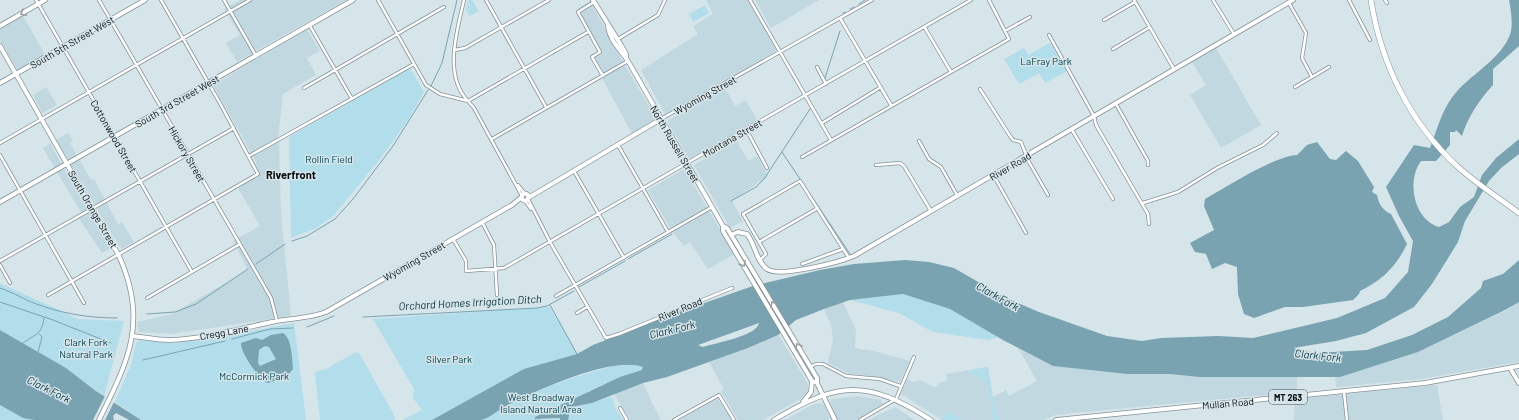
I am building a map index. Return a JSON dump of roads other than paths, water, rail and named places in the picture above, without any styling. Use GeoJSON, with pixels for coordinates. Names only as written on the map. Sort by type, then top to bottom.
{"type":"FeatureCollection","features":[{"type":"Feature","properties":{"kind":"highway"},"geometry":{"type":"LineString","coordinates":[[1371,0],[1378,34],[1389,69],[1404,98],[1426,132],[1458,167],[1519,213]]}},
{"type":"Feature","properties":{"kind":"main road"},"geometry":{"type":"LineString","coordinates":[[0,26],[38,2],[45,0]]}},
{"type":"Feature","properties":{"kind":"main road","name":"South 5th Street West"},"geometry":{"type":"LineString","coordinates":[[0,84],[145,0]]}},
{"type":"Feature","properties":{"kind":"main road","name":"South 3rd Street West"},"geometry":{"type":"LineString","coordinates":[[0,202],[161,109],[310,26],[351,0]]}},
{"type":"Feature","properties":{"kind":"main road"},"geometry":{"type":"LineString","coordinates":[[594,1],[622,56],[627,60]]}},
{"type":"Feature","properties":{"kind":"main road","name":"River Road"},"geometry":{"type":"LineString","coordinates":[[731,235],[738,232],[747,234],[760,260],[770,271],[784,272],[849,258],[994,176],[1291,1]]}},
{"type":"Feature","properties":{"kind":"main road"},"geometry":{"type":"LineString","coordinates":[[608,27],[618,39],[626,54],[627,60]]}},
{"type":"Feature","properties":{"kind":"main road","name":"South Orange Street"},"geometry":{"type":"LineString","coordinates":[[0,46],[118,254],[128,278],[132,301],[132,336],[128,357],[117,384],[99,420]]}},
{"type":"Feature","properties":{"kind":"main road","name":"North Russell Street"},"geometry":{"type":"LineString","coordinates":[[627,60],[723,226],[727,228],[756,274],[817,378],[816,383],[835,420]]}},
{"type":"Feature","properties":{"kind":"main road","name":"Wyoming Street"},"geometry":{"type":"LineString","coordinates":[[315,316],[326,312],[661,119]]}},
{"type":"Feature","properties":{"kind":"main road","name":"North Russell Street"},"geometry":{"type":"LineString","coordinates":[[723,226],[723,231],[812,381]]}},
{"type":"Feature","properties":{"kind":"main road","name":"Cregg Lane"},"geometry":{"type":"LineString","coordinates":[[132,336],[168,340],[179,339],[226,332],[277,321],[315,316]]}},
{"type":"Feature","properties":{"kind":"main road","name":"Mullan Road"},"geometry":{"type":"LineString","coordinates":[[1056,420],[1433,382],[1519,366]]}},
{"type":"Feature","properties":{"kind":"main road"},"geometry":{"type":"LineString","coordinates":[[1510,368],[1519,383]]}},
{"type":"Feature","properties":{"kind":"main road"},"geometry":{"type":"LineString","coordinates":[[801,404],[811,392],[812,381],[816,383]]}},
{"type":"Feature","properties":{"kind":"main road"},"geometry":{"type":"LineString","coordinates":[[774,420],[801,404],[823,395],[840,391],[861,390],[896,399],[931,420]]}},
{"type":"Feature","properties":{"kind":"street","name":"Hickory Street"},"geometry":{"type":"LineString","coordinates":[[99,0],[212,199],[264,286],[273,303],[277,321]]}},
{"type":"Feature","properties":{"kind":"street"},"geometry":{"type":"LineString","coordinates":[[48,295],[71,280],[258,174],[209,82],[162,0]]}},
{"type":"Feature","properties":{"kind":"street"},"geometry":{"type":"LineString","coordinates":[[224,0],[256,56]]}},
{"type":"Feature","properties":{"kind":"street"},"geometry":{"type":"LineString","coordinates":[[0,143],[250,0]]}},
{"type":"Feature","properties":{"kind":"street"},"geometry":{"type":"LineString","coordinates":[[378,0],[426,85],[440,94],[468,101],[588,32]]}},
{"type":"Feature","properties":{"kind":"street"},"geometry":{"type":"LineString","coordinates":[[464,0],[455,50],[454,68],[456,80],[460,91],[492,139],[587,307],[577,313]]}},
{"type":"Feature","properties":{"kind":"street"},"geometry":{"type":"LineString","coordinates":[[486,0],[546,107]]}},
{"type":"Feature","properties":{"kind":"street"},"geometry":{"type":"LineString","coordinates":[[455,50],[465,48],[549,0]]}},
{"type":"Feature","properties":{"kind":"street"},"geometry":{"type":"LineString","coordinates":[[618,39],[658,15],[665,0]]}},
{"type":"Feature","properties":{"kind":"street"},"geometry":{"type":"LineString","coordinates":[[750,0],[831,140]]}},
{"type":"Feature","properties":{"kind":"street","name":"Wyoming Street"},"geometry":{"type":"LineString","coordinates":[[661,119],[872,0]]}},
{"type":"Feature","properties":{"kind":"street","name":"Montana Street"},"geometry":{"type":"LineString","coordinates":[[453,238],[466,261],[466,270],[496,269],[510,266],[746,129],[925,28],[971,0]]}},
{"type":"Feature","properties":{"kind":"street"},"geometry":{"type":"LineString","coordinates":[[802,157],[1009,39],[989,0]]}},
{"type":"Feature","properties":{"kind":"street"},"geometry":{"type":"LineString","coordinates":[[1213,0],[1234,34]]}},
{"type":"Feature","properties":{"kind":"street"},"geometry":{"type":"LineString","coordinates":[[1349,0],[1370,40]]}},
{"type":"Feature","properties":{"kind":"street"},"geometry":{"type":"LineString","coordinates":[[594,1],[578,12],[600,52],[592,57],[603,76]]}},
{"type":"Feature","properties":{"kind":"street"},"geometry":{"type":"LineString","coordinates":[[1104,20],[1135,1],[1174,69]]}},
{"type":"Feature","properties":{"kind":"street"},"geometry":{"type":"LineString","coordinates":[[1291,1],[1306,33],[1302,58],[1312,77]]}},
{"type":"Feature","properties":{"kind":"street","name":"Cottonwood Street"},"geometry":{"type":"LineString","coordinates":[[38,2],[192,272]]}},
{"type":"Feature","properties":{"kind":"street"},"geometry":{"type":"LineString","coordinates":[[304,88],[444,7]]}},
{"type":"Feature","properties":{"kind":"street"},"geometry":{"type":"LineString","coordinates":[[1005,31],[1030,17]]}},
{"type":"Feature","properties":{"kind":"street"},"geometry":{"type":"LineString","coordinates":[[840,18],[891,105]]}},
{"type":"Feature","properties":{"kind":"street"},"geometry":{"type":"LineString","coordinates":[[310,26],[352,99]]}},
{"type":"Feature","properties":{"kind":"street"},"geometry":{"type":"LineString","coordinates":[[1113,49],[1150,27]]}},
{"type":"Feature","properties":{"kind":"street"},"geometry":{"type":"LineString","coordinates":[[925,28],[951,72]]}},
{"type":"Feature","properties":{"kind":"street"},"geometry":{"type":"LineString","coordinates":[[1050,35],[1094,116],[1096,126],[1148,214],[1150,224]]}},
{"type":"Feature","properties":{"kind":"street"},"geometry":{"type":"LineString","coordinates":[[492,139],[603,76],[627,60]]}},
{"type":"Feature","properties":{"kind":"street"},"geometry":{"type":"LineString","coordinates":[[249,156],[414,64]]}},
{"type":"Feature","properties":{"kind":"street"},"geometry":{"type":"LineString","coordinates":[[817,67],[826,84]]}},
{"type":"Feature","properties":{"kind":"street"},"geometry":{"type":"LineString","coordinates":[[1295,87],[1329,67]]}},
{"type":"Feature","properties":{"kind":"street"},"geometry":{"type":"LineString","coordinates":[[822,123],[881,87]]}},
{"type":"Feature","properties":{"kind":"street"},"geometry":{"type":"LineString","coordinates":[[980,88],[1013,140],[1021,142],[1028,156],[1029,162],[1048,195]]}},
{"type":"Feature","properties":{"kind":"street"},"geometry":{"type":"LineString","coordinates":[[1116,104],[1148,161],[1148,165]]}},
{"type":"Feature","properties":{"kind":"street"},"geometry":{"type":"LineString","coordinates":[[0,261],[234,128]]}},
{"type":"Feature","properties":{"kind":"street"},"geometry":{"type":"LineString","coordinates":[[746,129],[767,168]]}},
{"type":"Feature","properties":{"kind":"street"},"geometry":{"type":"LineString","coordinates":[[1072,130],[1113,199]]}},
{"type":"Feature","properties":{"kind":"street"},"geometry":{"type":"LineString","coordinates":[[1142,203],[1178,192],[1217,168],[1263,145],[1277,133]]}},
{"type":"Feature","properties":{"kind":"street"},"geometry":{"type":"LineString","coordinates":[[919,142],[929,159],[941,167],[958,196]]}},
{"type":"Feature","properties":{"kind":"street"},"geometry":{"type":"LineString","coordinates":[[618,145],[668,232]]}},
{"type":"Feature","properties":{"kind":"street"},"geometry":{"type":"LineString","coordinates":[[0,156],[84,303]]}},
{"type":"Feature","properties":{"kind":"street"},"geometry":{"type":"LineString","coordinates":[[876,165],[900,163],[904,166],[931,212]]}},
{"type":"Feature","properties":{"kind":"street"},"geometry":{"type":"LineString","coordinates":[[574,170],[624,258]]}},
{"type":"Feature","properties":{"kind":"street"},"geometry":{"type":"LineString","coordinates":[[994,176],[1026,233]]}},
{"type":"Feature","properties":{"kind":"street"},"geometry":{"type":"LineString","coordinates":[[760,260],[766,254],[744,214],[800,181],[849,258]]}},
{"type":"Feature","properties":{"kind":"street"},"geometry":{"type":"LineString","coordinates":[[556,296],[712,207]]}},
{"type":"Feature","properties":{"kind":"street"},"geometry":{"type":"LineString","coordinates":[[759,242],[818,208]]}},
{"type":"Feature","properties":{"kind":"street"},"geometry":{"type":"LineString","coordinates":[[482,222],[494,245],[498,295]]}},
{"type":"Feature","properties":{"kind":"street"},"geometry":{"type":"LineString","coordinates":[[147,298],[240,244]]}},
{"type":"Feature","properties":{"kind":"street"},"geometry":{"type":"LineString","coordinates":[[802,264],[843,249]]}},
{"type":"Feature","properties":{"kind":"street"},"geometry":{"type":"LineString","coordinates":[[0,265],[10,283]]}},
{"type":"Feature","properties":{"kind":"street","name":"River Road"},"geometry":{"type":"LineString","coordinates":[[587,307],[606,338],[732,288]]}},
{"type":"Feature","properties":{"kind":"street"},"geometry":{"type":"LineString","coordinates":[[860,420],[896,399],[900,386],[914,356]]}},
{"type":"Feature","properties":{"kind":"street"},"geometry":{"type":"LineString","coordinates":[[810,367],[816,364],[823,364],[846,376],[880,379],[900,386]]}},
{"type":"Feature","properties":{"kind":"street"},"geometry":{"type":"LineString","coordinates":[[1344,392],[1346,420]]}},
{"type":"Feature","properties":{"kind":"street"},"geometry":{"type":"LineString","coordinates":[[674,420],[719,395],[734,420]]}},
{"type":"Feature","properties":{"kind":"street"},"geometry":{"type":"LineString","coordinates":[[620,408],[627,420]]}},
{"type":"Feature","properties":{"kind":"water","name":"Clark Fork"},"geometry":{"type":"Polygon","coordinates":[[[1509,0],[1519,0],[1519,46],[1493,69],[1493,85],[1474,109],[1462,136],[1456,130],[1455,132],[1450,132],[1450,145],[1436,161],[1421,161],[1416,169],[1414,189],[1418,208],[1430,223],[1439,227],[1449,222],[1460,207],[1474,197],[1482,175],[1496,158],[1519,139],[1519,154],[1501,168],[1489,181],[1465,221],[1458,242],[1432,284],[1414,307],[1366,333],[1336,341],[1293,348],[1316,353],[1367,350],[1412,335],[1448,317],[1481,288],[1483,281],[1503,274],[1519,260],[1519,302],[1418,352],[1340,377],[1199,377],[1170,374],[1127,374],[1053,366],[1003,340],[950,309],[903,294],[850,300],[824,309],[796,320],[778,335],[748,348],[667,377],[643,383],[592,403],[571,407],[568,420],[560,420],[560,418],[535,419],[535,417],[620,377],[642,370],[643,367],[629,365],[613,366],[575,376],[555,383],[481,420],[432,420],[524,369],[577,354],[593,345],[670,315],[753,286],[820,270],[854,264],[905,260],[929,262],[954,268],[1006,298],[1039,312],[1107,336],[1142,341],[1161,338],[1218,336],[1253,338],[1337,318],[1385,298],[1408,272],[1413,241],[1399,216],[1386,187],[1414,145],[1430,148],[1443,113],[1455,93],[1489,63],[1504,47],[1511,33],[1512,19],[1509,0]],[[759,323],[698,345],[703,347],[735,338],[757,328],[759,323]]]}},
{"type":"Feature","properties":{"kind":"water"},"geometry":{"type":"Polygon","coordinates":[[[1317,142],[1330,159],[1336,160],[1346,151],[1358,161],[1374,187],[1372,192],[1377,195],[1383,209],[1391,214],[1407,244],[1398,260],[1388,272],[1360,291],[1353,300],[1303,307],[1285,307],[1254,318],[1244,314],[1238,294],[1237,267],[1225,263],[1212,269],[1206,254],[1195,252],[1190,243],[1214,230],[1204,206],[1205,199],[1264,166],[1287,157],[1297,155],[1307,145],[1317,142]]]}},
{"type":"Feature","properties":{"kind":"water","name":"Clark Fork"},"geometry":{"type":"Polygon","coordinates":[[[0,330],[66,368],[96,391],[141,420],[129,420],[116,413],[113,416],[114,420],[34,420],[23,418],[0,405],[0,330]]]}},
{"type":"Feature","properties":{"kind":"water"},"geometry":{"type":"Polygon","coordinates":[[[283,333],[286,336],[290,344],[293,369],[286,377],[268,383],[260,377],[251,366],[244,353],[241,343],[256,338],[262,340],[271,335],[283,333]],[[265,346],[259,350],[258,363],[260,366],[276,359],[269,347],[265,346]]]}},
{"type":"Feature","properties":{"kind":"waterway"},"geometry":{"type":"LineString","coordinates":[[431,86],[442,63],[457,0]]}},
{"type":"Feature","properties":{"kind":"waterway"},"geometry":{"type":"LineString","coordinates":[[859,4],[865,0]]}},
{"type":"Feature","properties":{"kind":"waterway"},"geometry":{"type":"LineString","coordinates":[[850,9],[854,7]]}},
{"type":"Feature","properties":{"kind":"waterway"},"geometry":{"type":"LineString","coordinates":[[825,78],[840,31]]}},
{"type":"Feature","properties":{"kind":"waterway"},"geometry":{"type":"LineString","coordinates":[[292,241],[307,236],[335,219],[353,199],[393,146],[428,90]]}},
{"type":"Feature","properties":{"kind":"waterway"},"geometry":{"type":"LineString","coordinates":[[731,201],[756,187],[764,179],[810,109]]}},
{"type":"Feature","properties":{"kind":"waterway"},"geometry":{"type":"LineString","coordinates":[[782,152],[850,254]]}},
{"type":"Feature","properties":{"kind":"waterway"},"geometry":{"type":"LineString","coordinates":[[628,259],[672,234]]}},
{"type":"Feature","properties":{"kind":"waterway"},"geometry":{"type":"LineString","coordinates":[[256,264],[285,244]]}},
{"type":"Feature","properties":{"kind":"waterway"},"geometry":{"type":"LineString","coordinates":[[579,287],[625,261]]}},
{"type":"Feature","properties":{"kind":"waterway"},"geometry":{"type":"LineString","coordinates":[[147,314],[175,312],[196,304],[248,269]]}},
{"type":"Feature","properties":{"kind":"waterway"},"geometry":{"type":"LineString","coordinates":[[0,288],[31,302],[63,312],[84,316],[117,318]]}},
{"type":"Feature","properties":{"kind":"waterway","name":"Orchard Homes Irrigation Ditch"},"geometry":{"type":"LineString","coordinates":[[363,317],[537,308],[547,306],[574,291]]}},
{"type":"Feature","properties":{"kind":"waterway"},"geometry":{"type":"LineString","coordinates":[[0,302],[53,320],[111,343]]}},
{"type":"Feature","properties":{"kind":"waterway"},"geometry":{"type":"LineString","coordinates":[[550,305],[577,354]]}},
{"type":"Feature","properties":{"kind":"waterway"},"geometry":{"type":"LineString","coordinates":[[307,327],[334,316]]}},
{"type":"Feature","properties":{"kind":"waterway"},"geometry":{"type":"LineString","coordinates":[[23,343],[40,331],[44,318]]}},
{"type":"Feature","properties":{"kind":"waterway"},"geometry":{"type":"LineString","coordinates":[[232,339],[270,329],[293,328]]}},
{"type":"Feature","properties":{"kind":"waterway"},"geometry":{"type":"LineString","coordinates":[[38,352],[42,337],[39,334]]}},
{"type":"Feature","properties":{"kind":"waterway"},"geometry":{"type":"LineString","coordinates":[[143,360],[225,341]]}},
{"type":"Feature","properties":{"kind":"district","name":"Riverfront"},"geometry":{"type":"Point","coordinates":[291,174]}},
{"type":"Feature","properties":{"kind":"park label","name":"LaFray Park"},"geometry":{"type":"Point","coordinates":[1046,61]}},
{"type":"Feature","properties":{"kind":"park label","name":"Rollin Field"},"geometry":{"type":"Point","coordinates":[329,159]}},
{"type":"Feature","properties":{"kind":"park label","name":"Clark Fork Natural Park"},"geometry":{"type":"Point","coordinates":[86,348]}},
{"type":"Feature","properties":{"kind":"park label","name":"Silver Park"},"geometry":{"type":"Point","coordinates":[449,359]}},
{"type":"Feature","properties":{"kind":"park label","name":"McCormick Park"},"geometry":{"type":"Point","coordinates":[254,376]}},
{"type":"Feature","properties":{"kind":"park label","name":"West Broadway Island Natural Area"},"geometry":{"type":"Point","coordinates":[541,402]}}]}
